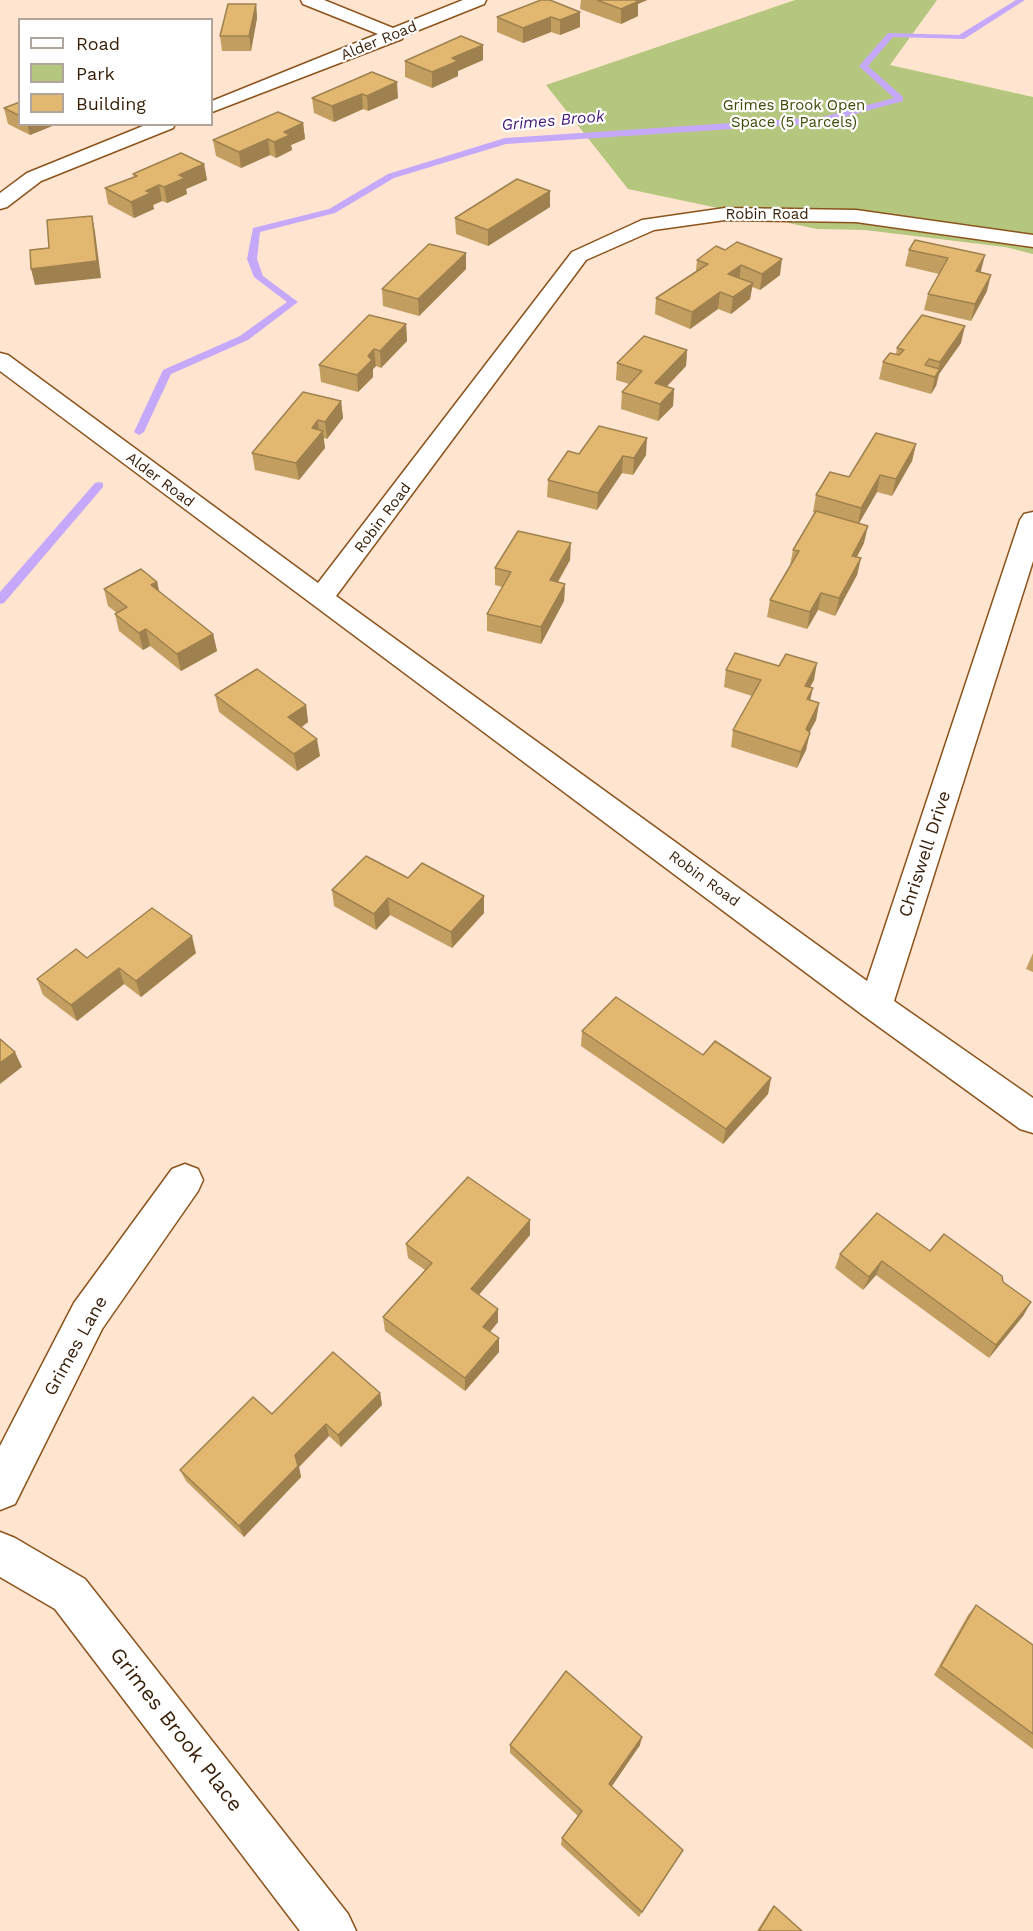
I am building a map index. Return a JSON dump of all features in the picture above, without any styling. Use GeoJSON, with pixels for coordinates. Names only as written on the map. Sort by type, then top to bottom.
{"type":"FeatureCollection","features":[{"type":"Feature","properties":{"kind":"street"},"geometry":{"type":"LineString","coordinates":[[309,0],[396,35]]}},
{"type":"Feature","properties":{"kind":"street","name":"Alder Road"},"geometry":{"type":"LineString","coordinates":[[213,107],[396,35],[478,0]]}},
{"type":"Feature","properties":{"kind":"street"},"geometry":{"type":"LineString","coordinates":[[0,203],[34,177],[161,126]]}},
{"type":"Feature","properties":{"kind":"street","name":"Robin Road"},"geometry":{"type":"LineString","coordinates":[[876,1006],[321,598],[579,256],[649,224],[725,214],[856,216],[1033,241]]}},
{"type":"Feature","properties":{"kind":"street","name":"Alder Road"},"geometry":{"type":"LineString","coordinates":[[0,360],[321,598]]}},
{"type":"Feature","properties":{"kind":"street","name":"Chriswell Drive"},"geometry":{"type":"LineString","coordinates":[[876,1006],[1033,519]]}},
{"type":"Feature","properties":{"kind":"street"},"geometry":{"type":"LineString","coordinates":[[876,1006],[1033,1118]]}},
{"type":"Feature","properties":{"kind":"street","name":"Grimes Lane"},"geometry":{"type":"LineString","coordinates":[[0,1489],[88,1316],[185,1180]]}},
{"type":"Feature","properties":{"kind":"street","name":"Grimes Brook Place"},"geometry":{"type":"LineString","coordinates":[[0,1553],[70,1594],[331,1931]]}},
{"type":"Feature","properties":{"kind":"green space","name":"Grimes Brook Open Space (5 Parcels)"},"geometry":{"type":"Polygon","coordinates":[[[795,0],[937,0],[890,65],[1033,97],[1033,254],[1005,247],[865,230],[817,229],[628,189],[546,85],[795,0]]]}},
{"type":"Feature","properties":{"kind":"building"},"geometry":{"type":"Polygon","coordinates":[[[541,0],[550,0],[580,12],[560,20],[551,17],[523,28],[497,17],[541,0]]]}},
{"type":"Feature","properties":{"kind":"building"},"geometry":{"type":"Polygon","coordinates":[[[597,0],[635,0],[639,1],[621,9],[597,0]]]}},
{"type":"Feature","properties":{"kind":"building"},"geometry":{"type":"Polygon","coordinates":[[[228,4],[256,4],[249,36],[220,36],[228,4]]]}},
{"type":"Feature","properties":{"kind":"building"},"geometry":{"type":"Polygon","coordinates":[[[461,36],[483,45],[452,58],[458,61],[432,72],[405,61],[461,36]]]}},
{"type":"Feature","properties":{"kind":"building"},"geometry":{"type":"Polygon","coordinates":[[[372,72],[397,82],[367,96],[362,94],[332,106],[312,98],[372,72]]]}},
{"type":"Feature","properties":{"kind":"building"},"geometry":{"type":"Polygon","coordinates":[[[18,103],[18,115],[4,108],[18,103]]]}},
{"type":"Feature","properties":{"kind":"building"},"geometry":{"type":"Polygon","coordinates":[[[278,112],[303,123],[284,132],[290,135],[274,142],[268,139],[239,152],[213,140],[278,112]]]}},
{"type":"Feature","properties":{"kind":"building"},"geometry":{"type":"Polygon","coordinates":[[[181,153],[204,164],[179,175],[185,178],[164,187],[159,185],[146,191],[151,193],[131,202],[105,188],[137,176],[133,174],[181,153]]]}},
{"type":"Feature","properties":{"kind":"building"},"geometry":{"type":"Polygon","coordinates":[[[517,179],[550,191],[488,230],[455,218],[517,179]]]}},
{"type":"Feature","properties":{"kind":"building"},"geometry":{"type":"Polygon","coordinates":[[[92,216],[97,261],[31,269],[30,250],[49,248],[47,220],[92,216]]]}},
{"type":"Feature","properties":{"kind":"building"},"geometry":{"type":"Polygon","coordinates":[[[915,240],[985,255],[976,271],[991,275],[975,304],[928,294],[948,258],[909,250],[915,240]]]}},
{"type":"Feature","properties":{"kind":"building"},"geometry":{"type":"Polygon","coordinates":[[[737,242],[782,259],[762,274],[741,265],[728,274],[753,283],[733,297],[720,292],[692,312],[656,298],[708,264],[697,260],[716,246],[725,250],[737,242]]]}},
{"type":"Feature","properties":{"kind":"building"},"geometry":{"type":"Polygon","coordinates":[[[429,244],[466,253],[418,299],[382,289],[429,244]]]}},
{"type":"Feature","properties":{"kind":"building"},"geometry":{"type":"Polygon","coordinates":[[[369,315],[406,324],[380,351],[374,349],[368,356],[372,360],[357,375],[319,365],[369,315]]]}},
{"type":"Feature","properties":{"kind":"building"},"geometry":{"type":"Polygon","coordinates":[[[922,315],[965,326],[940,362],[929,359],[925,365],[940,369],[935,377],[883,362],[890,353],[899,355],[904,350],[897,348],[922,315]]]}},
{"type":"Feature","properties":{"kind":"building"},"geometry":{"type":"Polygon","coordinates":[[[644,336],[687,350],[655,383],[674,389],[660,404],[622,392],[642,371],[617,363],[644,336]]]}},
{"type":"Feature","properties":{"kind":"building"},"geometry":{"type":"Polygon","coordinates":[[[303,392],[341,401],[325,422],[318,420],[312,428],[323,431],[296,463],[252,453],[303,392]]]}},
{"type":"Feature","properties":{"kind":"building"},"geometry":{"type":"Polygon","coordinates":[[[599,426],[647,438],[634,458],[623,456],[598,493],[548,480],[568,451],[579,454],[599,426]]]}},
{"type":"Feature","properties":{"kind":"building"},"geometry":{"type":"Polygon","coordinates":[[[876,433],[916,444],[896,479],[880,475],[861,508],[816,495],[830,472],[849,477],[876,433]]]}},
{"type":"Feature","properties":{"kind":"building"},"geometry":{"type":"Polygon","coordinates":[[[816,511],[868,526],[852,556],[861,558],[839,598],[821,593],[810,612],[770,600],[799,551],[793,550],[816,511]]]}},
{"type":"Feature","properties":{"kind":"building"},"geometry":{"type":"Polygon","coordinates":[[[518,531],[571,543],[550,580],[565,584],[541,627],[487,614],[511,572],[495,568],[518,531]]]}},
{"type":"Feature","properties":{"kind":"building"},"geometry":{"type":"Polygon","coordinates":[[[141,569],[157,582],[151,585],[213,634],[177,654],[146,629],[139,633],[115,614],[127,607],[104,589],[141,569]]]}},
{"type":"Feature","properties":{"kind":"building"},"geometry":{"type":"Polygon","coordinates":[[[735,653],[779,666],[786,654],[817,663],[805,686],[813,688],[807,699],[819,703],[806,729],[810,733],[801,752],[733,730],[761,680],[726,670],[735,653]]]}},
{"type":"Feature","properties":{"kind":"building"},"geometry":{"type":"Polygon","coordinates":[[[257,669],[306,705],[288,717],[317,739],[294,754],[215,695],[257,669]]]}},
{"type":"Feature","properties":{"kind":"building"},"geometry":{"type":"Polygon","coordinates":[[[366,856],[408,878],[422,863],[484,896],[451,932],[388,898],[374,914],[332,890],[366,856]]]}},
{"type":"Feature","properties":{"kind":"building"},"geometry":{"type":"Polygon","coordinates":[[[152,908],[192,936],[136,981],[119,968],[71,1005],[37,979],[76,949],[87,958],[152,908]]]}},
{"type":"Feature","properties":{"kind":"building"},"geometry":{"type":"Polygon","coordinates":[[[616,997],[703,1055],[715,1041],[771,1078],[726,1129],[582,1031],[616,997]]]}},
{"type":"Feature","properties":{"kind":"building"},"geometry":{"type":"Polygon","coordinates":[[[0,1039],[15,1052],[0,1063],[0,1039]]]}},
{"type":"Feature","properties":{"kind":"building"},"geometry":{"type":"Polygon","coordinates":[[[468,1177],[530,1220],[471,1289],[498,1309],[483,1327],[499,1338],[465,1378],[383,1317],[432,1263],[406,1244],[468,1177]]]}},
{"type":"Feature","properties":{"kind":"building"},"geometry":{"type":"Polygon","coordinates":[[[877,1213],[930,1251],[944,1234],[1002,1276],[1003,1282],[1031,1302],[996,1345],[882,1261],[869,1277],[840,1254],[877,1213]]]}},
{"type":"Feature","properties":{"kind":"building"},"geometry":{"type":"Polygon","coordinates":[[[333,1352],[380,1393],[338,1435],[326,1424],[295,1455],[298,1466],[239,1526],[180,1470],[253,1397],[272,1414],[333,1352]]]}},
{"type":"Feature","properties":{"kind":"building"},"geometry":{"type":"Polygon","coordinates":[[[976,1605],[1033,1645],[1033,1734],[941,1666],[976,1605]]]}},
{"type":"Feature","properties":{"kind":"building"},"geometry":{"type":"Polygon","coordinates":[[[566,1671],[642,1737],[609,1784],[683,1850],[642,1912],[562,1838],[582,1811],[510,1745],[566,1671]]]}},
{"type":"Feature","properties":{"kind":"building"},"geometry":{"type":"Polygon","coordinates":[[[774,1906],[802,1931],[759,1931],[774,1906]]]}},
{"type":"Feature","properties":{"kind":"waterway","name":"Grimes Brook"},"geometry":{"type":"LineString","coordinates":[[139,432],[167,372],[244,338],[293,302],[259,277],[252,259],[256,230],[332,211],[391,176],[505,141],[822,120],[900,99],[863,66],[891,35],[961,37],[1021,0]]}},
{"type":"Feature","properties":{"kind":"waterway","name":"Grimes Brook"},"geometry":{"type":"LineString","coordinates":[[0,600],[99,485]]}}]}
